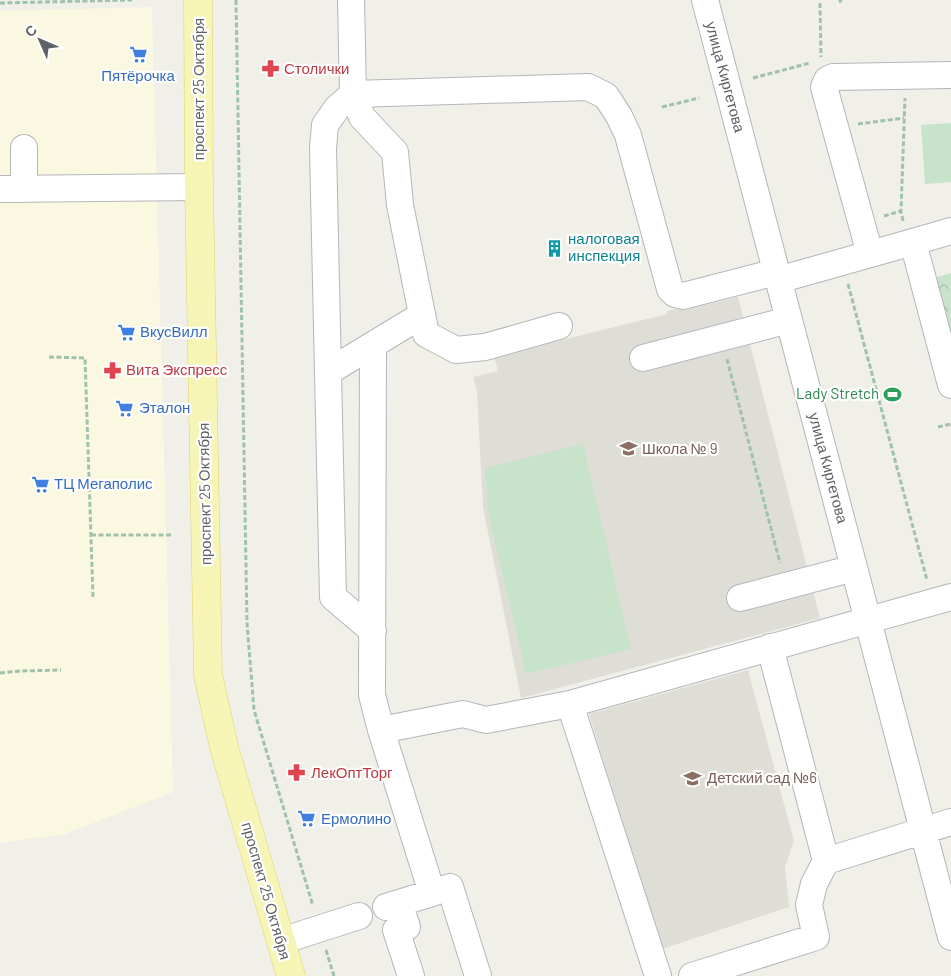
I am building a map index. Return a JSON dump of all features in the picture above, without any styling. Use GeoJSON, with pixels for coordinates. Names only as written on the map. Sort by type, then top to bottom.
{"type":"FeatureCollection","features":[{"type":"Feature","properties":{"kind":"main road","name":"проспект 25 Октября"},"geometry":{"type":"LineString","coordinates":[[198,0],[199,187],[208,675],[224,747],[291,976]]}},
{"type":"Feature","properties":{"kind":"street"},"geometry":{"type":"LineString","coordinates":[[351,0],[354,94],[362,117],[395,152],[400,205],[426,334],[456,350],[485,347],[559,326]]}},
{"type":"Feature","properties":{"kind":"street","name":"улица Киргетова"},"geometry":{"type":"LineString","coordinates":[[705,0],[951,937]]}},
{"type":"Feature","properties":{"kind":"street"},"geometry":{"type":"LineString","coordinates":[[824,70],[833,77],[951,75]]}},
{"type":"Feature","properties":{"kind":"street"},"geometry":{"type":"LineString","coordinates":[[824,70],[824,87],[870,254]]}},
{"type":"Feature","properties":{"kind":"street"},"geometry":{"type":"LineString","coordinates":[[373,631],[333,597],[323,148],[325,125],[337,108],[354,94],[588,87],[606,96],[628,135],[670,288],[676,294],[683,296],[842,262],[951,231]]}},
{"type":"Feature","properties":{"kind":"street"},"geometry":{"type":"LineString","coordinates":[[24,148],[12,189],[199,187]]}},
{"type":"Feature","properties":{"kind":"street"},"geometry":{"type":"LineString","coordinates":[[911,243],[951,385]]}},
{"type":"Feature","properties":{"kind":"street"},"geometry":{"type":"LineString","coordinates":[[328,372],[422,315]]}},
{"type":"Feature","properties":{"kind":"street"},"geometry":{"type":"LineString","coordinates":[[643,358],[789,320]]}},
{"type":"Feature","properties":{"kind":"street"},"geometry":{"type":"LineString","coordinates":[[373,345],[372,695],[381,730],[432,893]]}},
{"type":"Feature","properties":{"kind":"street"},"geometry":{"type":"LineString","coordinates":[[740,598],[854,568]]}},
{"type":"Feature","properties":{"kind":"street"},"geometry":{"type":"LineString","coordinates":[[381,730],[463,714],[486,720],[570,704],[942,600]]}},
{"type":"Feature","properties":{"kind":"street"},"geometry":{"type":"LineString","coordinates":[[692,976],[816,937],[808,905],[814,884],[826,861],[770,648]]}},
{"type":"Feature","properties":{"kind":"street"},"geometry":{"type":"LineString","coordinates":[[570,704],[658,976]]}},
{"type":"Feature","properties":{"kind":"street"},"geometry":{"type":"LineString","coordinates":[[826,861],[951,822]]}},
{"type":"Feature","properties":{"kind":"street"},"geometry":{"type":"LineString","coordinates":[[411,976],[396,930],[407,927],[393,905],[450,887],[478,976]]}},
{"type":"Feature","properties":{"kind":"street"},"geometry":{"type":"LineString","coordinates":[[281,941],[359,916]]}},
{"type":"Feature","properties":{"kind":"path"},"geometry":{"type":"LineString","coordinates":[[0,3],[132,0]]}},
{"type":"Feature","properties":{"kind":"path"},"geometry":{"type":"LineString","coordinates":[[236,0],[247,623],[254,710],[334,976]]}},
{"type":"Feature","properties":{"kind":"path"},"geometry":{"type":"LineString","coordinates":[[753,78],[824,70],[820,3]]}},
{"type":"Feature","properties":{"kind":"path"},"geometry":{"type":"LineString","coordinates":[[906,75],[900,211],[911,243]]}},
{"type":"Feature","properties":{"kind":"path"},"geometry":{"type":"LineString","coordinates":[[662,107],[700,98]]}},
{"type":"Feature","properties":{"kind":"path"},"geometry":{"type":"LineString","coordinates":[[835,128],[904,118]]}},
{"type":"Feature","properties":{"kind":"path"},"geometry":{"type":"LineString","coordinates":[[842,262],[942,600]]}},
{"type":"Feature","properties":{"kind":"path"},"geometry":{"type":"LineString","coordinates":[[722,338],[786,586]]}},
{"type":"Feature","properties":{"kind":"path"},"geometry":{"type":"LineString","coordinates":[[49,357],[85,358],[93,597]]}},
{"type":"Feature","properties":{"kind":"path"},"geometry":{"type":"LineString","coordinates":[[938,428],[951,424]]}},
{"type":"Feature","properties":{"kind":"path"},"geometry":{"type":"LineString","coordinates":[[91,535],[171,535]]}},
{"type":"Feature","properties":{"kind":"path"},"geometry":{"type":"LineString","coordinates":[[0,673],[61,670]]}},
{"type":"Feature","properties":{"kind":"shaded area"},"geometry":{"type":"Polygon","coordinates":[[[152,7],[173,792],[65,834],[0,843],[0,11],[152,7]]]}},
{"type":"Feature","properties":{"kind":"shaded area","name":"Школа № 9"},"geometry":{"type":"Polygon","coordinates":[[[738,297],[820,618],[521,698],[483,507],[477,391],[473,377],[498,371],[494,357],[667,314],[667,311],[684,307],[685,310],[738,297]]]}},
{"type":"Feature","properties":{"kind":"shaded area","name":"Детский сад №6"},"geometry":{"type":"Polygon","coordinates":[[[748,670],[794,841],[785,867],[789,907],[662,949],[589,714],[748,670]]]}},
{"type":"Feature","properties":{"kind":"green space"},"geometry":{"type":"Polygon","coordinates":[[[951,123],[951,182],[925,184],[921,125],[951,123]]]}},
{"type":"Feature","properties":{"kind":"green space"},"geometry":{"type":"Polygon","coordinates":[[[951,273],[951,341],[933,278],[951,273]]]}},
{"type":"Feature","properties":{"kind":"green space"},"geometry":{"type":"Polygon","coordinates":[[[583,444],[631,649],[526,674],[488,512],[485,468],[583,444]]]}},
{"type":"Feature","properties":{"kind":"place","name":"Пятёрочка"},"geometry":{"type":"Point","coordinates":[138,55]}},
{"type":"Feature","properties":{"kind":"place","name":"Столички"},"geometry":{"type":"Point","coordinates":[270,69]}},
{"type":"Feature","properties":{"kind":"place","name":"налоговая инспекция"},"geometry":{"type":"Point","coordinates":[554,248]}},
{"type":"Feature","properties":{"kind":"place","name":"ВкусВилл"},"geometry":{"type":"Point","coordinates":[126,332]}},
{"type":"Feature","properties":{"kind":"place","name":"Вита Экспресс"},"geometry":{"type":"Point","coordinates":[112,370]}},
{"type":"Feature","properties":{"kind":"place","name":"Lady Stretch"},"geometry":{"type":"Point","coordinates":[893,394]}},
{"type":"Feature","properties":{"kind":"place","name":"Эталон"},"geometry":{"type":"Point","coordinates":[125,408]}},
{"type":"Feature","properties":{"kind":"place","name":"Школа № 9"},"geometry":{"type":"Point","coordinates":[628,449]}},
{"type":"Feature","properties":{"kind":"place","name":"ТЦ Мегаполис"},"geometry":{"type":"Point","coordinates":[40,484]}},
{"type":"Feature","properties":{"kind":"place","name":"ЛекОптТорг"},"geometry":{"type":"Point","coordinates":[297,773]}},
{"type":"Feature","properties":{"kind":"place","name":"Детский сад №6"},"geometry":{"type":"Point","coordinates":[693,778]}},
{"type":"Feature","properties":{"kind":"place","name":"Ермолино"},"geometry":{"type":"Point","coordinates":[307,819]}}]}
